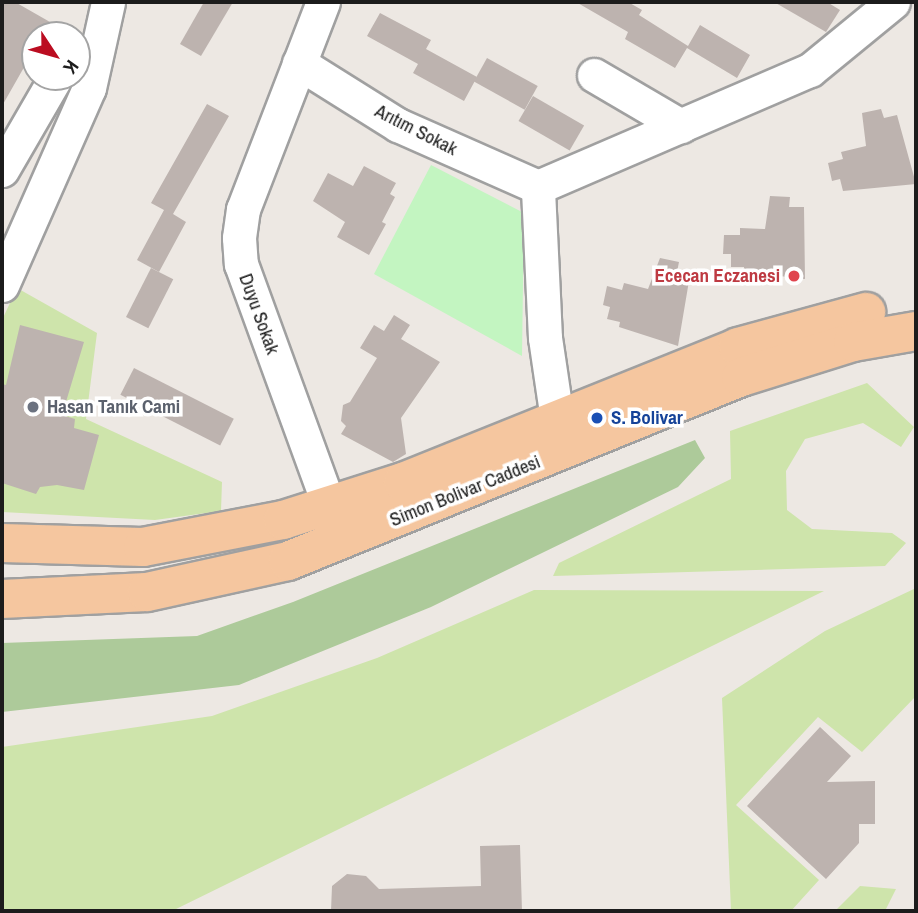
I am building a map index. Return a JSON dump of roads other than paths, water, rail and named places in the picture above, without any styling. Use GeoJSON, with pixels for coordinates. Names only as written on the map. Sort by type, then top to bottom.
{"type":"FeatureCollection","features":[{"type":"Feature","properties":{"kind":"main road","name":"Simon Bolivar Caddesi"},"geometry":{"type":"LineString","coordinates":[[2,544],[76,548],[176,544],[329,506],[403,482],[738,347],[840,318],[916,304]]}},
{"type":"Feature","properties":{"kind":"main road","name":"Simon Bolivar Caddesi"},"geometry":{"type":"LineString","coordinates":[[2,599],[147,592],[288,561],[741,377],[853,342],[916,331]]}},
{"type":"Feature","properties":{"kind":"street"},"geometry":{"type":"LineString","coordinates":[[89,21],[100,2]]}},
{"type":"Feature","properties":{"kind":"street"},"geometry":{"type":"LineString","coordinates":[[2,285],[89,88],[108,2]]}},
{"type":"Feature","properties":{"kind":"street","name":"Duyu Sokak"},"geometry":{"type":"LineString","coordinates":[[323,2],[243,209],[239,238],[241,264],[329,506]]}},
{"type":"Feature","properties":{"kind":"street"},"geometry":{"type":"LineString","coordinates":[[556,419],[545,338],[538,187],[810,70],[893,2]]}},
{"type":"Feature","properties":{"kind":"street","name":"Arıtım Sokak"},"geometry":{"type":"LineString","coordinates":[[299,63],[398,125],[538,187]]}},
{"type":"Feature","properties":{"kind":"street"},"geometry":{"type":"LineString","coordinates":[[594,75],[681,126]]}},
{"type":"Feature","properties":{"kind":"street"},"geometry":{"type":"LineString","coordinates":[[7,149],[46,91]]}},
{"type":"Feature","properties":{"kind":"place","name":"Ececan Eczanesi"},"geometry":{"type":"Point","coordinates":[794,276]}},
{"type":"Feature","properties":{"kind":"place","name":"Hasan Tanık Cami"},"geometry":{"type":"Point","coordinates":[33,407]}},
{"type":"Feature","properties":{"kind":"place","name":"S. Bolivar"},"geometry":{"type":"Point","coordinates":[597,418]}}]}
